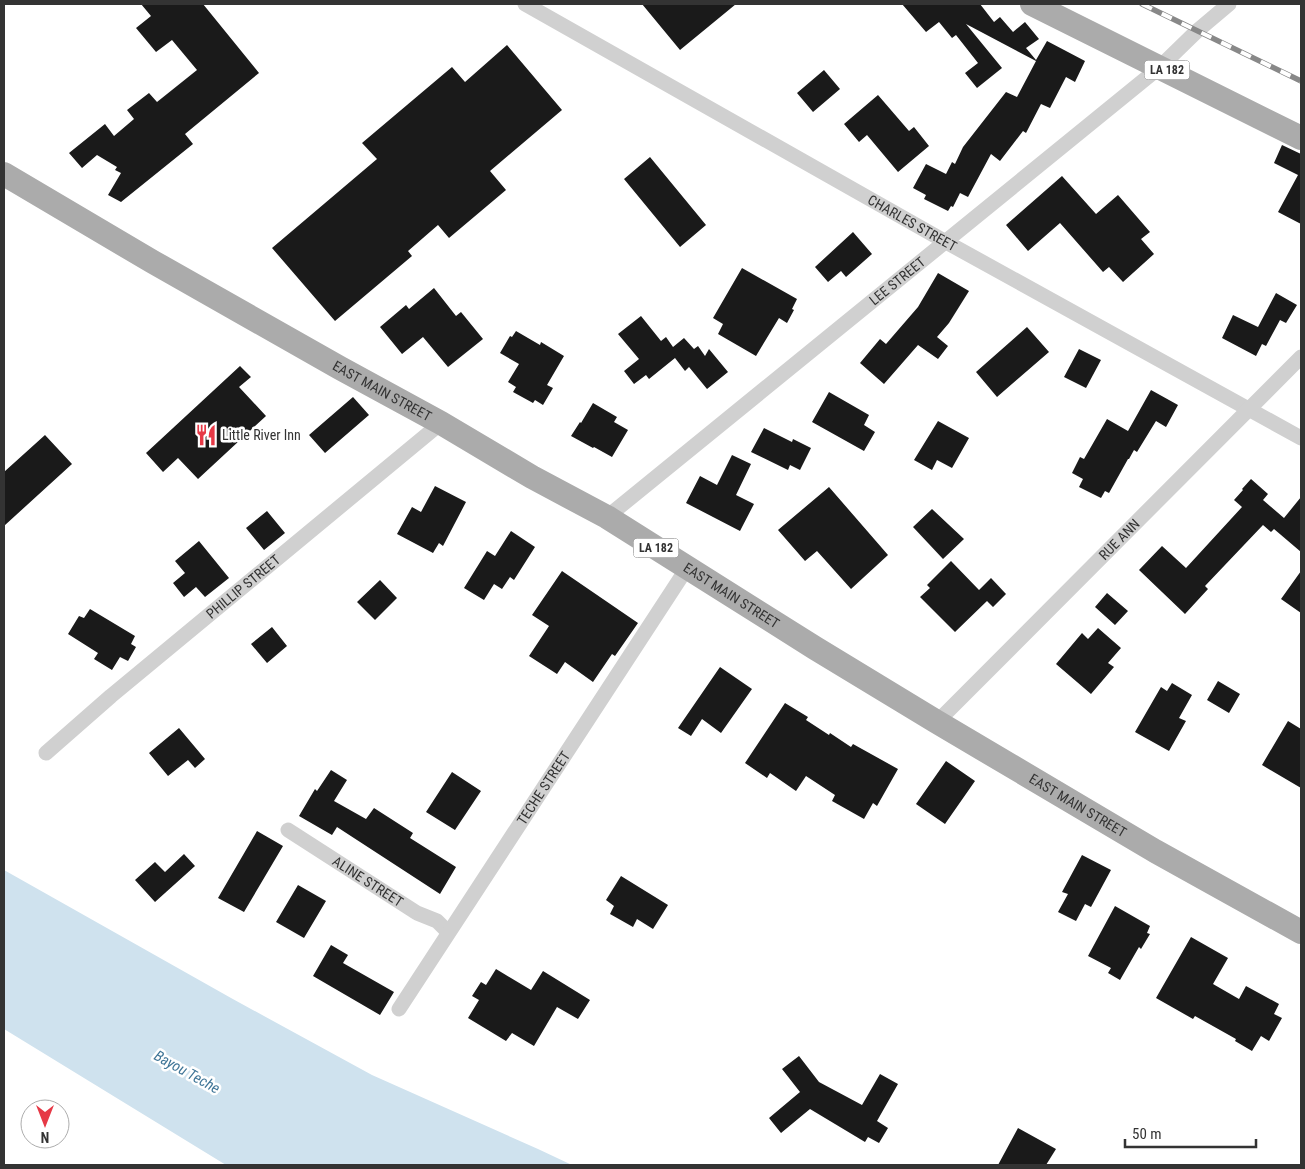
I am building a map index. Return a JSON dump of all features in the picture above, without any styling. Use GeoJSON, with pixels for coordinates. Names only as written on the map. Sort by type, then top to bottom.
{"type":"FeatureCollection","features":[{"type":"Feature","properties":{"kind":"main road","name":"LA 182"},"geometry":{"type":"LineString","coordinates":[[1032,4],[1301,138]]}},
{"type":"Feature","properties":{"kind":"main road","name":"EAST MAIN STREET"},"geometry":{"type":"LineString","coordinates":[[4,174],[153,262],[441,423],[532,477],[607,517],[815,648],[937,722],[1155,851],[1301,932]]}},
{"type":"Feature","properties":{"kind":"street","name":"CHARLES STREET"},"geometry":{"type":"LineString","coordinates":[[525,4],[946,242],[1301,438]]}},
{"type":"Feature","properties":{"kind":"street","name":"LEE STREET"},"geometry":{"type":"LineString","coordinates":[[607,517],[1160,67],[1197,31],[1229,4]]}},
{"type":"Feature","properties":{"kind":"street","name":"RUE ANN"},"geometry":{"type":"LineString","coordinates":[[937,722],[1301,357]]}},
{"type":"Feature","properties":{"kind":"street","name":"PHILLIP STREET"},"geometry":{"type":"LineString","coordinates":[[46,753],[119,690],[441,423]]}},
{"type":"Feature","properties":{"kind":"street","name":"TECHE STREET"},"geometry":{"type":"LineString","coordinates":[[399,1009],[687,568]]}},
{"type":"Feature","properties":{"kind":"street","name":"ALINE STREET"},"geometry":{"type":"LineString","coordinates":[[288,830],[417,913],[437,922],[448,932]]}},
{"type":"Feature","properties":{"kind":"water","name":"Bayou Teche"},"geometry":{"type":"Polygon","coordinates":[[[4,870],[372,1075],[572,1165],[226,1165],[4,1029],[4,870]]]}},
{"type":"Feature","properties":{"kind":"building"},"geometry":{"type":"Polygon","coordinates":[[[141,4],[203,4],[259,73],[185,134],[193,144],[121,202],[108,195],[121,173],[115,170],[117,167],[97,155],[82,168],[69,153],[105,124],[114,136],[134,119],[127,110],[149,93],[157,102],[197,70],[172,40],[156,52],[136,28],[151,16],[141,4]]]}},
{"type":"Feature","properties":{"kind":"building"},"geometry":{"type":"Polygon","coordinates":[[[642,4],[736,4],[680,50],[642,4]]]}},
{"type":"Feature","properties":{"kind":"building"},"geometry":{"type":"Polygon","coordinates":[[[902,4],[980,4],[994,22],[1000,17],[1013,32],[1025,22],[1039,39],[1026,48],[1036,60],[1047,41],[1085,61],[1075,82],[1066,77],[1050,108],[1041,104],[1026,133],[1023,131],[1000,161],[991,154],[968,197],[960,193],[953,207],[951,206],[948,211],[924,199],[926,195],[913,188],[926,164],[946,174],[952,162],[955,164],[963,147],[1006,92],[1017,97],[1036,61],[966,24],[1002,68],[977,88],[965,73],[978,63],[956,35],[952,38],[939,22],[926,32],[902,4]]]}},
{"type":"Feature","properties":{"kind":"building"},"geometry":{"type":"Polygon","coordinates":[[[507,45],[562,110],[490,171],[506,190],[449,238],[438,225],[408,251],[412,256],[335,321],[272,248],[377,159],[362,143],[452,67],[465,82],[507,45]]]}},
{"type":"Feature","properties":{"kind":"building"},"geometry":{"type":"Polygon","coordinates":[[[824,70],[840,89],[813,112],[797,93],[824,70]]]}},
{"type":"Feature","properties":{"kind":"building"},"geometry":{"type":"Polygon","coordinates":[[[878,95],[909,131],[914,127],[929,146],[898,172],[867,135],[859,142],[844,124],[878,95]]]}},
{"type":"Feature","properties":{"kind":"building"},"geometry":{"type":"Polygon","coordinates":[[[1282,145],[1301,154],[1301,224],[1278,212],[1298,175],[1274,163],[1282,145]]]}},
{"type":"Feature","properties":{"kind":"building"},"geometry":{"type":"Polygon","coordinates":[[[650,157],[706,225],[680,247],[624,179],[650,157]]]}},
{"type":"Feature","properties":{"kind":"building"},"geometry":{"type":"Polygon","coordinates":[[[1062,176],[1096,214],[1118,195],[1150,232],[1141,239],[1154,254],[1123,282],[1109,267],[1103,272],[1060,223],[1028,251],[1006,225],[1062,176]]]}},
{"type":"Feature","properties":{"kind":"building"},"geometry":{"type":"Polygon","coordinates":[[[853,232],[872,254],[846,277],[841,271],[828,282],[815,267],[853,232]]]}},
{"type":"Feature","properties":{"kind":"building"},"geometry":{"type":"Polygon","coordinates":[[[742,268],[797,299],[787,323],[779,318],[756,356],[718,334],[723,324],[713,318],[742,268]]]}},
{"type":"Feature","properties":{"kind":"building"},"geometry":{"type":"Polygon","coordinates":[[[938,273],[969,291],[949,323],[937,337],[948,346],[938,359],[918,345],[884,384],[860,363],[880,339],[886,344],[918,307],[938,273]]]}},
{"type":"Feature","properties":{"kind":"building"},"geometry":{"type":"Polygon","coordinates":[[[434,288],[456,316],[461,312],[483,339],[448,367],[423,337],[402,354],[380,327],[406,305],[409,309],[434,288]]]}},
{"type":"Feature","properties":{"kind":"building"},"geometry":{"type":"Polygon","coordinates":[[[1276,293],[1297,305],[1286,323],[1280,320],[1266,346],[1262,344],[1256,356],[1222,338],[1233,315],[1258,327],[1276,293]]]}},
{"type":"Feature","properties":{"kind":"building"},"geometry":{"type":"Polygon","coordinates":[[[641,316],[661,341],[666,337],[673,347],[684,338],[694,349],[698,346],[705,356],[709,349],[728,372],[707,389],[689,367],[685,371],[675,358],[649,379],[646,375],[634,384],[624,371],[639,359],[618,334],[641,316]]]}},
{"type":"Feature","properties":{"kind":"building"},"geometry":{"type":"Polygon","coordinates":[[[1027,327],[1049,352],[997,397],[976,372],[1027,327]]]}},
{"type":"Feature","properties":{"kind":"building"},"geometry":{"type":"Polygon","coordinates":[[[516,331],[540,345],[541,342],[564,356],[547,385],[553,388],[543,405],[535,400],[533,403],[513,392],[516,387],[508,382],[519,364],[500,353],[510,336],[512,337],[516,331]]]}},
{"type":"Feature","properties":{"kind":"building"},"geometry":{"type":"Polygon","coordinates":[[[1079,349],[1101,360],[1086,388],[1064,377],[1079,349]]]}},
{"type":"Feature","properties":{"kind":"building","name":"Little River Inn"},"geometry":{"type":"Polygon","coordinates":[[[240,366],[251,377],[239,387],[266,416],[198,479],[178,458],[163,472],[146,453],[240,366]]]}},
{"type":"Feature","properties":{"kind":"building"},"geometry":{"type":"Polygon","coordinates":[[[1151,390],[1178,405],[1166,427],[1156,421],[1137,452],[1134,450],[1128,459],[1109,493],[1105,491],[1101,498],[1079,487],[1083,479],[1072,473],[1080,457],[1084,459],[1107,419],[1128,431],[1151,390]]]}},
{"type":"Feature","properties":{"kind":"building"},"geometry":{"type":"Polygon","coordinates":[[[829,392],[869,415],[864,425],[875,432],[864,451],[812,422],[829,392]]]}},
{"type":"Feature","properties":{"kind":"building"},"geometry":{"type":"Polygon","coordinates":[[[353,397],[369,415],[325,453],[309,435],[353,397]]]}},
{"type":"Feature","properties":{"kind":"building"},"geometry":{"type":"Polygon","coordinates":[[[593,403],[617,417],[614,422],[628,430],[612,457],[571,436],[593,403]]]}},
{"type":"Feature","properties":{"kind":"building"},"geometry":{"type":"Polygon","coordinates":[[[938,421],[969,438],[952,468],[937,460],[932,470],[914,460],[938,421]]]}},
{"type":"Feature","properties":{"kind":"building"},"geometry":{"type":"Polygon","coordinates":[[[764,428],[792,442],[793,439],[811,448],[800,470],[790,465],[788,470],[751,452],[764,428]]]}},
{"type":"Feature","properties":{"kind":"building"},"geometry":{"type":"Polygon","coordinates":[[[45,435],[72,464],[4,526],[4,472],[45,435]]]}},
{"type":"Feature","properties":{"kind":"building"},"geometry":{"type":"Polygon","coordinates":[[[732,455],[751,464],[736,495],[754,504],[740,531],[686,503],[700,476],[717,485],[732,455]]]}},
{"type":"Feature","properties":{"kind":"building"},"geometry":{"type":"Polygon","coordinates":[[[1251,479],[1268,494],[1263,500],[1284,518],[1301,497],[1301,552],[1274,529],[1271,532],[1263,525],[1205,586],[1208,589],[1185,614],[1139,570],[1162,546],[1186,568],[1242,507],[1234,500],[1251,479]]]}},
{"type":"Feature","properties":{"kind":"building"},"geometry":{"type":"Polygon","coordinates":[[[435,486],[466,502],[443,546],[439,543],[433,553],[397,534],[412,507],[421,512],[435,486]]]}},
{"type":"Feature","properties":{"kind":"building"},"geometry":{"type":"Polygon","coordinates":[[[829,487],[888,555],[851,589],[817,551],[805,561],[778,530],[829,487]]]}},
{"type":"Feature","properties":{"kind":"building"},"geometry":{"type":"Polygon","coordinates":[[[932,509],[964,539],[943,559],[913,527],[932,509]]]}},
{"type":"Feature","properties":{"kind":"building"},"geometry":{"type":"Polygon","coordinates":[[[267,511],[285,533],[264,550],[246,528],[267,511]]]}},
{"type":"Feature","properties":{"kind":"building"},"geometry":{"type":"Polygon","coordinates":[[[511,531],[535,547],[514,580],[510,577],[502,589],[494,584],[484,600],[464,588],[487,551],[495,556],[511,531]]]}},
{"type":"Feature","properties":{"kind":"building"},"geometry":{"type":"Polygon","coordinates":[[[199,541],[229,578],[205,597],[196,587],[184,597],[173,583],[185,573],[175,561],[199,541]]]}},
{"type":"Feature","properties":{"kind":"building"},"geometry":{"type":"Polygon","coordinates":[[[951,561],[979,590],[991,578],[1006,594],[993,607],[987,601],[955,632],[920,597],[930,588],[927,585],[951,561]]]}},
{"type":"Feature","properties":{"kind":"building"},"geometry":{"type":"Polygon","coordinates":[[[562,571],[638,623],[615,656],[612,654],[593,682],[565,662],[557,674],[529,656],[549,626],[532,615],[562,571]]]}},
{"type":"Feature","properties":{"kind":"building"},"geometry":{"type":"Polygon","coordinates":[[[1301,571],[1301,613],[1281,599],[1301,571]]]}},
{"type":"Feature","properties":{"kind":"building"},"geometry":{"type":"Polygon","coordinates":[[[380,580],[397,598],[375,620],[357,602],[380,580]]]}},
{"type":"Feature","properties":{"kind":"building"},"geometry":{"type":"Polygon","coordinates":[[[1107,593],[1128,611],[1115,625],[1095,607],[1107,593]]]}},
{"type":"Feature","properties":{"kind":"building"},"geometry":{"type":"Polygon","coordinates":[[[90,609],[135,636],[131,644],[136,647],[128,661],[120,657],[112,670],[94,659],[98,653],[68,634],[79,616],[84,618],[90,609]]]}},
{"type":"Feature","properties":{"kind":"building"},"geometry":{"type":"Polygon","coordinates":[[[272,627],[287,646],[267,663],[251,644],[272,627]]]}},
{"type":"Feature","properties":{"kind":"building"},"geometry":{"type":"Polygon","coordinates":[[[1098,628],[1121,648],[1108,663],[1114,667],[1091,694],[1056,664],[1082,633],[1088,639],[1098,628]]]}},
{"type":"Feature","properties":{"kind":"building"},"geometry":{"type":"Polygon","coordinates":[[[720,667],[752,689],[721,733],[702,719],[691,736],[678,728],[720,667]]]}},
{"type":"Feature","properties":{"kind":"building"},"geometry":{"type":"Polygon","coordinates":[[[1218,681],[1240,694],[1229,713],[1207,700],[1218,681]]]}},
{"type":"Feature","properties":{"kind":"building"},"geometry":{"type":"Polygon","coordinates":[[[1172,683],[1192,695],[1179,718],[1186,721],[1169,751],[1135,732],[1161,687],[1167,691],[1172,683]]]}},
{"type":"Feature","properties":{"kind":"building"},"geometry":{"type":"Polygon","coordinates":[[[785,703],[808,717],[806,720],[829,735],[830,733],[851,747],[853,744],[898,769],[877,806],[873,803],[864,819],[832,801],[835,795],[806,776],[796,791],[770,773],[767,778],[745,763],[785,703]]]}},
{"type":"Feature","properties":{"kind":"building"},"geometry":{"type":"Polygon","coordinates":[[[1288,721],[1301,729],[1301,788],[1262,765],[1288,721]]]}},
{"type":"Feature","properties":{"kind":"building"},"geometry":{"type":"Polygon","coordinates":[[[179,728],[205,759],[195,768],[188,760],[168,776],[149,753],[179,728]]]}},
{"type":"Feature","properties":{"kind":"building"},"geometry":{"type":"Polygon","coordinates":[[[946,761],[975,781],[945,824],[916,804],[946,761]]]}},
{"type":"Feature","properties":{"kind":"building"},"geometry":{"type":"Polygon","coordinates":[[[331,770],[347,780],[334,801],[366,819],[374,808],[413,833],[410,838],[456,867],[440,894],[337,827],[332,835],[299,816],[315,789],[317,791],[331,770]]]}},
{"type":"Feature","properties":{"kind":"building"},"geometry":{"type":"Polygon","coordinates":[[[452,772],[481,791],[455,830],[426,812],[452,772]]]}},
{"type":"Feature","properties":{"kind":"building"},"geometry":{"type":"Polygon","coordinates":[[[257,831],[283,846],[244,912],[218,898],[257,831]]]}},
{"type":"Feature","properties":{"kind":"building"},"geometry":{"type":"Polygon","coordinates":[[[184,854],[195,866],[155,902],[135,880],[155,862],[165,872],[184,854]]]}},
{"type":"Feature","properties":{"kind":"building"},"geometry":{"type":"Polygon","coordinates":[[[1082,855],[1111,870],[1091,907],[1085,904],[1076,921],[1058,912],[1068,894],[1062,892],[1082,855]]]}},
{"type":"Feature","properties":{"kind":"building"},"geometry":{"type":"Polygon","coordinates":[[[621,876],[668,905],[653,929],[637,919],[633,927],[610,914],[614,906],[606,900],[621,876]]]}},
{"type":"Feature","properties":{"kind":"building"},"geometry":{"type":"Polygon","coordinates":[[[298,885],[326,901],[304,938],[276,922],[298,885]]]}},
{"type":"Feature","properties":{"kind":"building"},"geometry":{"type":"Polygon","coordinates":[[[1115,906],[1150,926],[1147,933],[1150,934],[1141,949],[1139,947],[1120,980],[1108,973],[1111,968],[1088,956],[1115,906]]]}},
{"type":"Feature","properties":{"kind":"building"},"geometry":{"type":"Polygon","coordinates":[[[1191,937],[1228,958],[1213,984],[1239,999],[1246,986],[1279,1004],[1274,1014],[1282,1018],[1269,1041],[1261,1036],[1252,1051],[1235,1041],[1236,1039],[1195,1016],[1193,1019],[1156,998],[1191,937]]]}},
{"type":"Feature","properties":{"kind":"building"},"geometry":{"type":"Polygon","coordinates":[[[331,945],[348,955],[343,963],[394,992],[380,1015],[313,976],[331,945]]]}},
{"type":"Feature","properties":{"kind":"building"},"geometry":{"type":"Polygon","coordinates":[[[496,969],[531,990],[543,971],[590,1000],[578,1019],[557,1007],[534,1046],[512,1033],[506,1041],[468,1018],[479,1000],[472,996],[481,982],[486,985],[496,969]]]}},
{"type":"Feature","properties":{"kind":"building"},"geometry":{"type":"Polygon","coordinates":[[[799,1056],[819,1082],[862,1105],[880,1074],[898,1084],[877,1121],[888,1128],[879,1143],[868,1137],[865,1142],[810,1109],[781,1133],[769,1118],[800,1092],[782,1069],[799,1056]]]}},
{"type":"Feature","properties":{"kind":"building"},"geometry":{"type":"Polygon","coordinates":[[[1018,1128],[1056,1149],[1046,1165],[998,1165],[1018,1128]]]}},
{"type":"Feature","properties":{"kind":"railway"},"geometry":{"type":"LineString","coordinates":[[1142,4],[1301,81]]}},
{"type":"Feature","properties":{"kind":"place","name":"Little River Inn"},"geometry":{"type":"Point","coordinates":[206,435]}}]}
